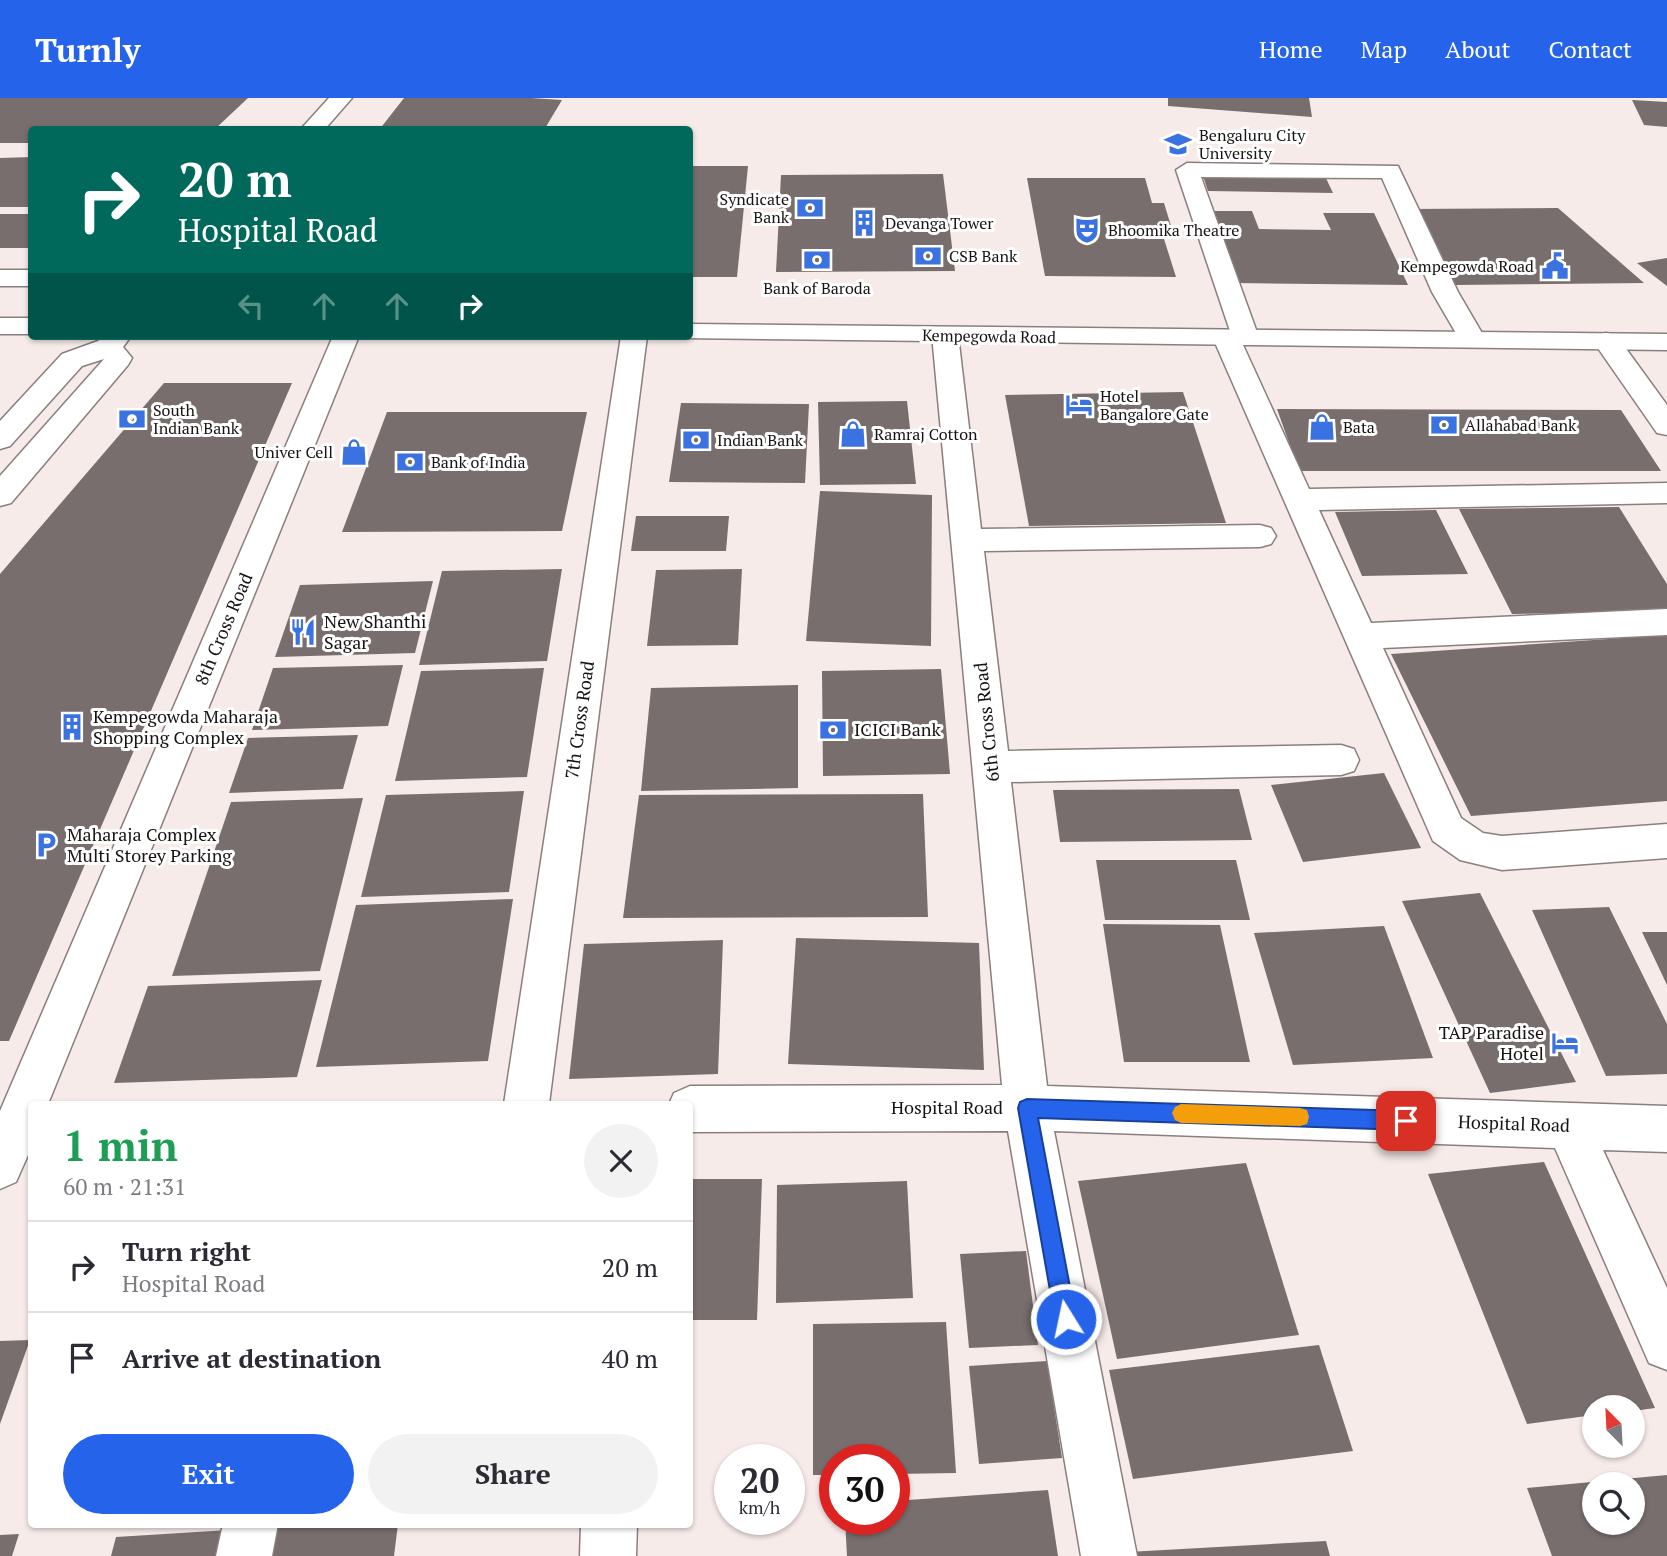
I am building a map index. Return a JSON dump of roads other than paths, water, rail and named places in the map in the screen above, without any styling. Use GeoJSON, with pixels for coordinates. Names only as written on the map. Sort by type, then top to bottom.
{"type":"FeatureCollection","features":[{"type":"Feature","properties":{"kind":"street"},"geometry":{"type":"LineString","coordinates":[[315,126],[341,98]]}},
{"type":"Feature","properties":{"kind":"street"},"geometry":{"type":"LineString","coordinates":[[1473,340],[1445,292],[1390,171],[1187,170],[1236,338],[1298,500],[1357,636],[1447,829],[1474,848],[1502,853],[1667,841]]}},
{"type":"Feature","properties":{"kind":"street"},"geometry":{"type":"LineString","coordinates":[[0,278],[28,278]]}},
{"type":"Feature","properties":{"kind":"street"},"geometry":{"type":"LineString","coordinates":[[0,326],[28,326]]}},
{"type":"Feature","properties":{"kind":"street","name":"Kempegowda Road"},"geometry":{"type":"LineString","coordinates":[[693,332],[1667,342]]}},
{"type":"Feature","properties":{"kind":"street","name":"6th Cross Road"},"geometry":{"type":"LineString","coordinates":[[945,335],[1027,1108],[1109,1556]]}},
{"type":"Feature","properties":{"kind":"street","name":"8th Cross Road"},"geometry":{"type":"LineString","coordinates":[[0,1166],[17,1117],[344,340]]}},
{"type":"Feature","properties":{"kind":"street","name":"7th Cross Road"},"geometry":{"type":"LineString","coordinates":[[526,1101],[633,340]]}},
{"type":"Feature","properties":{"kind":"street"},"geometry":{"type":"LineString","coordinates":[[1606,341],[1667,426]]}},
{"type":"Feature","properties":{"kind":"street"},"geometry":{"type":"LineString","coordinates":[[0,439],[72,359],[113,342],[118,358],[114,365],[0,496]]}},
{"type":"Feature","properties":{"kind":"street"},"geometry":{"type":"LineString","coordinates":[[1298,500],[1667,492]]}},
{"type":"Feature","properties":{"kind":"street"},"geometry":{"type":"LineString","coordinates":[[967,540],[1260,536]]}},
{"type":"Feature","properties":{"kind":"street"},"geometry":{"type":"LineString","coordinates":[[1357,636],[1667,622]]}},
{"type":"Feature","properties":{"kind":"street"},"geometry":{"type":"LineString","coordinates":[[992,767],[1341,760]]}},
{"type":"Feature","properties":{"kind":"street","name":"Hospital Road"},"geometry":{"type":"LineString","coordinates":[[693,1109],[1027,1108],[1667,1129]]}},
{"type":"Feature","properties":{"kind":"street"},"geometry":{"type":"LineString","coordinates":[[1569,1126],[1667,1345]]}},
{"type":"Feature","properties":{"kind":"street"},"geometry":{"type":"LineString","coordinates":[[244,1556],[250,1528]]}},
{"type":"Feature","properties":{"kind":"street"},"geometry":{"type":"LineString","coordinates":[[608,1556],[609,1528]]}},
{"type":"Feature","properties":{"kind":"place","name":"Bengaluru City University"},"geometry":{"type":"Point","coordinates":[1178,144]}},
{"type":"Feature","properties":{"kind":"place","name":"Syndicate Bank"},"geometry":{"type":"Point","coordinates":[810,208]}},
{"type":"Feature","properties":{"kind":"place","name":"Devanga Tower"},"geometry":{"type":"Point","coordinates":[864,223]}},
{"type":"Feature","properties":{"kind":"place","name":"Bhoomika Theatre"},"geometry":{"type":"Point","coordinates":[1087,230]}},
{"type":"Feature","properties":{"kind":"place","name":"CSB Bank"},"geometry":{"type":"Point","coordinates":[928,256]}},
{"type":"Feature","properties":{"kind":"place","name":"Bank of Baroda"},"geometry":{"type":"Point","coordinates":[817,260]}},
{"type":"Feature","properties":{"kind":"place","name":"Kempegowda Road"},"geometry":{"type":"Point","coordinates":[1555,266]}},
{"type":"Feature","properties":{"kind":"place","name":"Hotel Bangalore Gate"},"geometry":{"type":"Point","coordinates":[1079,405]}},
{"type":"Feature","properties":{"kind":"place","name":"South Indian Bank"},"geometry":{"type":"Point","coordinates":[132,419]}},
{"type":"Feature","properties":{"kind":"place","name":"Allahabad Bank"},"geometry":{"type":"Point","coordinates":[1444,425]}},
{"type":"Feature","properties":{"kind":"place","name":"Bata"},"geometry":{"type":"Point","coordinates":[1322,427]}},
{"type":"Feature","properties":{"kind":"place","name":"Ramraj Cotton"},"geometry":{"type":"Point","coordinates":[853,434]}},
{"type":"Feature","properties":{"kind":"place","name":"Indian Bank"},"geometry":{"type":"Point","coordinates":[696,440]}},
{"type":"Feature","properties":{"kind":"place","name":"Univer Cell"},"geometry":{"type":"Point","coordinates":[354,452]}},
{"type":"Feature","properties":{"kind":"place","name":"Bank of India"},"geometry":{"type":"Point","coordinates":[410,462]}},
{"type":"Feature","properties":{"kind":"place","name":"New Shanthi Sagar"},"geometry":{"type":"Point","coordinates":[303,632]}},
{"type":"Feature","properties":{"kind":"place","name":"Kempegowda Maharaja Shopping Complex"},"geometry":{"type":"Point","coordinates":[72,727]}},
{"type":"Feature","properties":{"kind":"place","name":"ICICI Bank"},"geometry":{"type":"Point","coordinates":[833,730]}},
{"type":"Feature","properties":{"kind":"place","name":"Maharaja Complex Multi Storey Parking"},"geometry":{"type":"Point","coordinates":[46,845]}},
{"type":"Feature","properties":{"kind":"place","name":"TAP Paradise Hotel"},"geometry":{"type":"Point","coordinates":[1565,1043]}}]}
